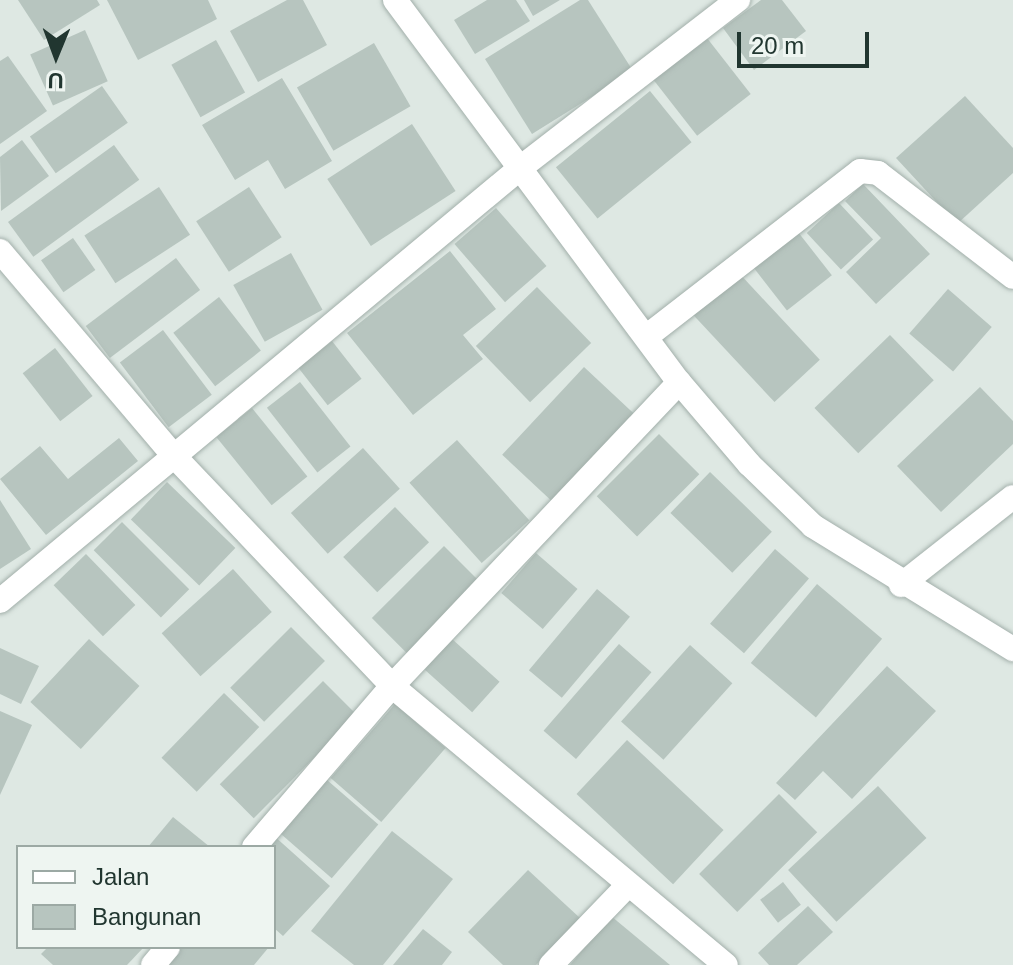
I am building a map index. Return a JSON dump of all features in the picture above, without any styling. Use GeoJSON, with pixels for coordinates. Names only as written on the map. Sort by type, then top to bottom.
{"type":"FeatureCollection","features":[{"type":"Feature","properties":{"kind":"street"},"geometry":{"type":"LineString","coordinates":[[395,0],[679,382],[813,526],[901,585],[1013,649]]}},
{"type":"Feature","properties":{"kind":"street"},"geometry":{"type":"LineString","coordinates":[[0,601],[519,169],[738,0]]}},
{"type":"Feature","properties":{"kind":"street"},"geometry":{"type":"LineString","coordinates":[[646,337],[860,171],[878,173],[1013,277]]}},
{"type":"Feature","properties":{"kind":"street"},"geometry":{"type":"LineString","coordinates":[[0,251],[175,457],[392,686],[627,886],[726,965]]}},
{"type":"Feature","properties":{"kind":"street"},"geometry":{"type":"LineString","coordinates":[[256,845],[392,686],[679,382]]}},
{"type":"Feature","properties":{"kind":"street"},"geometry":{"type":"LineString","coordinates":[[901,585],[1013,497]]}},
{"type":"Feature","properties":{"kind":"street"},"geometry":{"type":"LineString","coordinates":[[551,965],[627,886]]}},
{"type":"Feature","properties":{"kind":"street"},"geometry":{"type":"LineString","coordinates":[[153,965],[166,949]]}},
{"type":"Feature","properties":{"kind":"building"},"geometry":{"type":"Polygon","coordinates":[[[18,0],[97,0],[100,5],[44,40],[18,0]]]}},
{"type":"Feature","properties":{"kind":"building"},"geometry":{"type":"Polygon","coordinates":[[[107,0],[208,0],[217,19],[138,60],[107,0]]]}},
{"type":"Feature","properties":{"kind":"building"},"geometry":{"type":"Polygon","coordinates":[[[287,0],[303,0],[327,45],[258,82],[230,31],[287,0]]]}},
{"type":"Feature","properties":{"kind":"building"},"geometry":{"type":"Polygon","coordinates":[[[487,0],[516,0],[530,21],[475,54],[454,20],[487,0]]]}},
{"type":"Feature","properties":{"kind":"building"},"geometry":{"type":"Polygon","coordinates":[[[524,0],[560,0],[533,16],[524,0]]]}},
{"type":"Feature","properties":{"kind":"building"},"geometry":{"type":"Polygon","coordinates":[[[580,0],[588,0],[633,71],[532,134],[485,59],[580,0]]]}},
{"type":"Feature","properties":{"kind":"building"},"geometry":{"type":"Polygon","coordinates":[[[761,0],[782,0],[806,31],[754,70],[723,28],[761,0]]]}},
{"type":"Feature","properties":{"kind":"building"},"geometry":{"type":"Polygon","coordinates":[[[85,30],[108,81],[53,106],[30,54],[85,30]]]}},
{"type":"Feature","properties":{"kind":"building"},"geometry":{"type":"Polygon","coordinates":[[[707,38],[751,94],[697,136],[653,80],[707,38]]]}},
{"type":"Feature","properties":{"kind":"building"},"geometry":{"type":"Polygon","coordinates":[[[216,40],[245,92],[200,117],[171,65],[216,40]]]}},
{"type":"Feature","properties":{"kind":"building"},"geometry":{"type":"Polygon","coordinates":[[[374,43],[411,106],[333,151],[297,88],[374,43]]]}},
{"type":"Feature","properties":{"kind":"building"},"geometry":{"type":"Polygon","coordinates":[[[8,56],[47,111],[0,144],[0,61],[8,56]]]}},
{"type":"Feature","properties":{"kind":"building"},"geometry":{"type":"Polygon","coordinates":[[[282,78],[332,161],[285,189],[268,160],[235,180],[202,125],[282,78]]]}},
{"type":"Feature","properties":{"kind":"building"},"geometry":{"type":"Polygon","coordinates":[[[102,86],[128,123],[56,173],[30,136],[102,86]]]}},
{"type":"Feature","properties":{"kind":"building"},"geometry":{"type":"Polygon","coordinates":[[[650,91],[692,142],[598,218],[556,167],[650,91]]]}},
{"type":"Feature","properties":{"kind":"building"},"geometry":{"type":"Polygon","coordinates":[[[965,96],[1013,148],[1013,173],[957,224],[896,158],[965,96]]]}},
{"type":"Feature","properties":{"kind":"building"},"geometry":{"type":"Polygon","coordinates":[[[412,124],[456,191],[371,246],[327,179],[412,124]]]}},
{"type":"Feature","properties":{"kind":"building"},"geometry":{"type":"Polygon","coordinates":[[[22,140],[49,176],[1,211],[0,157],[22,140]]]}},
{"type":"Feature","properties":{"kind":"building"},"geometry":{"type":"Polygon","coordinates":[[[114,145],[139,180],[33,257],[8,222],[114,145]]]}},
{"type":"Feature","properties":{"kind":"building"},"geometry":{"type":"Polygon","coordinates":[[[863,184],[930,254],[876,304],[846,272],[881,238],[845,201],[863,184]]]}},
{"type":"Feature","properties":{"kind":"building"},"geometry":{"type":"Polygon","coordinates":[[[159,187],[190,235],[115,283],[84,235],[159,187]]]}},
{"type":"Feature","properties":{"kind":"building"},"geometry":{"type":"Polygon","coordinates":[[[249,187],[282,237],[229,272],[196,221],[249,187]]]}},
{"type":"Feature","properties":{"kind":"building"},"geometry":{"type":"Polygon","coordinates":[[[839,203],[873,240],[841,270],[807,233],[839,203]]]}},
{"type":"Feature","properties":{"kind":"building"},"geometry":{"type":"Polygon","coordinates":[[[496,208],[547,266],[505,302],[454,244],[496,208]]]}},
{"type":"Feature","properties":{"kind":"building"},"geometry":{"type":"Polygon","coordinates":[[[798,232],[832,275],[787,310],[753,267],[798,232]]]}},
{"type":"Feature","properties":{"kind":"building"},"geometry":{"type":"Polygon","coordinates":[[[73,238],[95,270],[63,292],[41,260],[73,238]]]}},
{"type":"Feature","properties":{"kind":"building"},"geometry":{"type":"Polygon","coordinates":[[[450,251],[496,309],[463,335],[483,359],[413,415],[347,333],[450,251]]]}},
{"type":"Feature","properties":{"kind":"building"},"geometry":{"type":"Polygon","coordinates":[[[291,253],[323,310],[265,342],[233,285],[291,253]]]}},
{"type":"Feature","properties":{"kind":"building"},"geometry":{"type":"Polygon","coordinates":[[[176,258],[200,290],[110,358],[86,326],[176,258]]]}},
{"type":"Feature","properties":{"kind":"building"},"geometry":{"type":"Polygon","coordinates":[[[738,272],[820,360],[774,402],[693,314],[738,272]]]}},
{"type":"Feature","properties":{"kind":"building"},"geometry":{"type":"Polygon","coordinates":[[[537,287],[591,343],[530,402],[476,346],[537,287]]]}},
{"type":"Feature","properties":{"kind":"building"},"geometry":{"type":"Polygon","coordinates":[[[948,289],[992,327],[953,372],[909,334],[948,289]]]}},
{"type":"Feature","properties":{"kind":"building"},"geometry":{"type":"Polygon","coordinates":[[[219,297],[261,351],[215,386],[173,333],[219,297]]]}},
{"type":"Feature","properties":{"kind":"building"},"geometry":{"type":"Polygon","coordinates":[[[163,330],[212,395],[169,427],[120,362],[163,330]]]}},
{"type":"Feature","properties":{"kind":"building"},"geometry":{"type":"Polygon","coordinates":[[[890,335],[934,380],[858,453],[814,408],[890,335]]]}},
{"type":"Feature","properties":{"kind":"building"},"geometry":{"type":"Polygon","coordinates":[[[332,341],[362,379],[328,405],[298,367],[332,341]]]}},
{"type":"Feature","properties":{"kind":"building"},"geometry":{"type":"Polygon","coordinates":[[[55,348],[93,396],[60,421],[23,373],[55,348]]]}},
{"type":"Feature","properties":{"kind":"building"},"geometry":{"type":"Polygon","coordinates":[[[584,367],[636,415],[554,503],[502,455],[584,367]]]}},
{"type":"Feature","properties":{"kind":"building"},"geometry":{"type":"Polygon","coordinates":[[[300,382],[350,447],[317,472],[267,408],[300,382]]]}},
{"type":"Feature","properties":{"kind":"building"},"geometry":{"type":"Polygon","coordinates":[[[980,387],[1013,421],[1013,444],[941,512],[897,466],[980,387]]]}},
{"type":"Feature","properties":{"kind":"building"},"geometry":{"type":"Polygon","coordinates":[[[252,408],[307,476],[272,505],[216,437],[252,408]]]}},
{"type":"Feature","properties":{"kind":"building"},"geometry":{"type":"Polygon","coordinates":[[[659,434],[699,474],[637,537],[597,496],[659,434]]]}},
{"type":"Feature","properties":{"kind":"building"},"geometry":{"type":"Polygon","coordinates":[[[119,438],[138,461],[46,535],[0,479],[40,446],[68,479],[119,438]]]}},
{"type":"Feature","properties":{"kind":"building"},"geometry":{"type":"Polygon","coordinates":[[[457,440],[529,520],[482,563],[409,483],[457,440]]]}},
{"type":"Feature","properties":{"kind":"building"},"geometry":{"type":"Polygon","coordinates":[[[363,448],[400,489],[328,554],[291,513],[363,448]]]}},
{"type":"Feature","properties":{"kind":"building"},"geometry":{"type":"Polygon","coordinates":[[[710,472],[772,532],[732,573],[670,513],[710,472]]]}},
{"type":"Feature","properties":{"kind":"building"},"geometry":{"type":"Polygon","coordinates":[[[167,482],[235,548],[199,585],[131,519],[167,482]]]}},
{"type":"Feature","properties":{"kind":"building"},"geometry":{"type":"Polygon","coordinates":[[[0,500],[31,549],[0,569],[0,500]]]}},
{"type":"Feature","properties":{"kind":"building"},"geometry":{"type":"Polygon","coordinates":[[[395,507],[429,542],[377,592],[343,557],[395,507]]]}},
{"type":"Feature","properties":{"kind":"building"},"geometry":{"type":"Polygon","coordinates":[[[122,522],[189,589],[161,617],[94,550],[122,522]]]}},
{"type":"Feature","properties":{"kind":"building"},"geometry":{"type":"Polygon","coordinates":[[[444,546],[481,583],[409,655],[372,618],[444,546]]]}},
{"type":"Feature","properties":{"kind":"building"},"geometry":{"type":"Polygon","coordinates":[[[775,549],[809,579],[744,653],[710,624],[775,549]]]}},
{"type":"Feature","properties":{"kind":"building"},"geometry":{"type":"Polygon","coordinates":[[[536,553],[578,589],[543,629],[501,593],[536,553]]]}},
{"type":"Feature","properties":{"kind":"building"},"geometry":{"type":"Polygon","coordinates":[[[86,554],[135,605],[103,636],[54,585],[86,554]]]}},
{"type":"Feature","properties":{"kind":"building"},"geometry":{"type":"Polygon","coordinates":[[[233,569],[272,612],[200,676],[162,633],[233,569]]]}},
{"type":"Feature","properties":{"kind":"building"},"geometry":{"type":"Polygon","coordinates":[[[817,584],[882,639],[816,718],[751,663],[817,584]]]}},
{"type":"Feature","properties":{"kind":"building"},"geometry":{"type":"Polygon","coordinates":[[[597,589],[630,617],[562,698],[529,670],[597,589]]]}},
{"type":"Feature","properties":{"kind":"building"},"geometry":{"type":"Polygon","coordinates":[[[291,627],[325,661],[264,722],[230,688],[291,627]]]}},
{"type":"Feature","properties":{"kind":"building"},"geometry":{"type":"Polygon","coordinates":[[[89,639],[139,686],[81,749],[30,702],[89,639]]]}},
{"type":"Feature","properties":{"kind":"building"},"geometry":{"type":"Polygon","coordinates":[[[452,639],[500,682],[472,712],[425,669],[452,639]]]}},
{"type":"Feature","properties":{"kind":"building"},"geometry":{"type":"Polygon","coordinates":[[[619,644],[651,672],[576,759],[544,731],[619,644]]]}},
{"type":"Feature","properties":{"kind":"building"},"geometry":{"type":"Polygon","coordinates":[[[690,645],[732,683],[663,760],[621,722],[690,645]]]}},
{"type":"Feature","properties":{"kind":"building"},"geometry":{"type":"Polygon","coordinates":[[[0,648],[39,666],[21,704],[0,694],[0,648]]]}},
{"type":"Feature","properties":{"kind":"building"},"geometry":{"type":"Polygon","coordinates":[[[887,666],[936,711],[852,799],[823,771],[795,800],[776,783],[887,666]]]}},
{"type":"Feature","properties":{"kind":"building"},"geometry":{"type":"Polygon","coordinates":[[[323,681],[357,715],[254,818],[220,784],[323,681]]]}},
{"type":"Feature","properties":{"kind":"building"},"geometry":{"type":"Polygon","coordinates":[[[224,693],[259,727],[197,792],[161,758],[224,693]]]}},
{"type":"Feature","properties":{"kind":"building"},"geometry":{"type":"Polygon","coordinates":[[[395,704],[446,748],[381,822],[331,778],[395,704]]]}},
{"type":"Feature","properties":{"kind":"building"},"geometry":{"type":"Polygon","coordinates":[[[0,711],[32,725],[0,795],[0,711]]]}},
{"type":"Feature","properties":{"kind":"building"},"geometry":{"type":"Polygon","coordinates":[[[627,740],[724,830],[673,884],[577,794],[627,740]]]}},
{"type":"Feature","properties":{"kind":"building"},"geometry":{"type":"Polygon","coordinates":[[[327,780],[378,825],[332,878],[280,834],[327,780]]]}},
{"type":"Feature","properties":{"kind":"building"},"geometry":{"type":"Polygon","coordinates":[[[878,786],[926,838],[836,922],[788,870],[878,786]]]}},
{"type":"Feature","properties":{"kind":"building"},"geometry":{"type":"Polygon","coordinates":[[[779,794],[817,832],[737,912],[699,874],[779,794]]]}},
{"type":"Feature","properties":{"kind":"building"},"geometry":{"type":"Polygon","coordinates":[[[173,817],[208,845],[150,845],[173,817]]]}},
{"type":"Feature","properties":{"kind":"building"},"geometry":{"type":"Polygon","coordinates":[[[392,831],[453,879],[383,965],[354,965],[311,931],[392,831]]]}},
{"type":"Feature","properties":{"kind":"building"},"geometry":{"type":"Polygon","coordinates":[[[273,835],[330,886],[283,936],[276,930],[276,845],[264,845],[273,835]]]}},
{"type":"Feature","properties":{"kind":"building"},"geometry":{"type":"Polygon","coordinates":[[[528,870],[580,918],[536,965],[503,965],[468,932],[528,870]]]}},
{"type":"Feature","properties":{"kind":"building"},"geometry":{"type":"Polygon","coordinates":[[[783,882],[801,905],[778,923],[760,900],[783,882]]]}},
{"type":"Feature","properties":{"kind":"building"},"geometry":{"type":"Polygon","coordinates":[[[808,906],[833,932],[797,965],[769,965],[758,953],[808,906]]]}},
{"type":"Feature","properties":{"kind":"building"},"geometry":{"type":"Polygon","coordinates":[[[611,916],[670,965],[570,965],[611,916]]]}},
{"type":"Feature","properties":{"kind":"building"},"geometry":{"type":"Polygon","coordinates":[[[423,929],[452,952],[442,965],[393,965],[423,929]]]}},
{"type":"Feature","properties":{"kind":"building"},"geometry":{"type":"Polygon","coordinates":[[[46,949],[142,949],[127,965],[53,965],[41,954],[46,949]]]}},
{"type":"Feature","properties":{"kind":"building"},"geometry":{"type":"Polygon","coordinates":[[[179,949],[267,949],[254,965],[165,965],[179,949]]]}}]}
